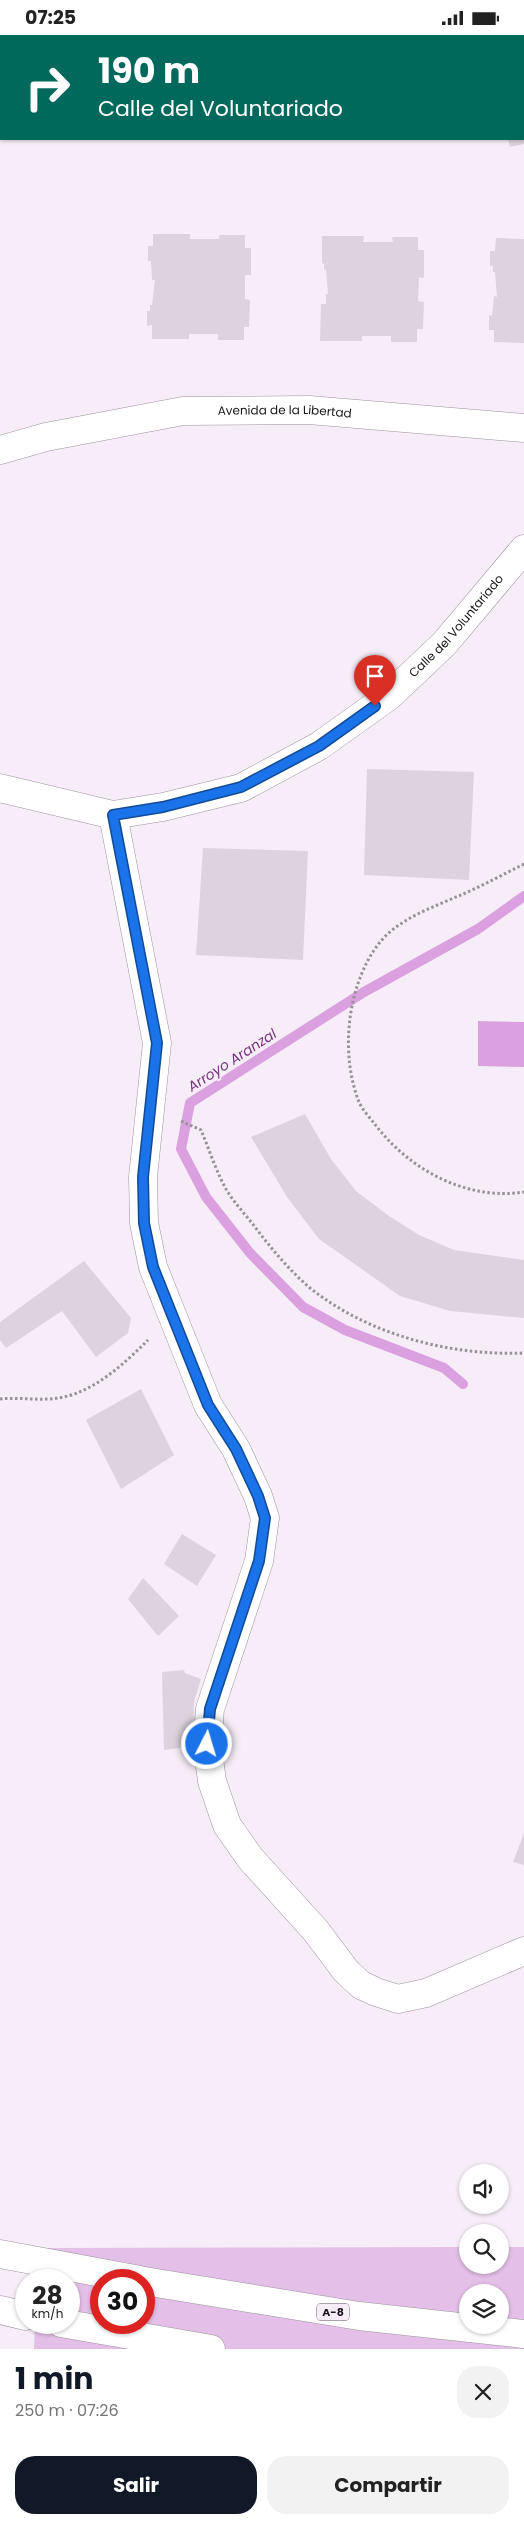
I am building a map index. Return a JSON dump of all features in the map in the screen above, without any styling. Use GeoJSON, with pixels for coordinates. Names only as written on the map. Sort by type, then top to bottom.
{"type":"FeatureCollection","features":[{"type":"Feature","properties":{"kind":"main road","name":"Avenida de la Libertad"},"geometry":{"type":"LineString","coordinates":[[0,450],[46,437],[183,411],[309,409],[524,428]]}},
{"type":"Feature","properties":{"kind":"main road","name":"Calle del Voluntariado"},"geometry":{"type":"LineString","coordinates":[[113,815],[163,807],[241,787],[319,746],[389,696],[444,644],[524,549]]}},
{"type":"Feature","properties":{"kind":"main road"},"geometry":{"type":"LineString","coordinates":[[0,787],[113,815],[157,1043],[143,1177],[144,1223],[153,1267],[171,1317],[208,1405],[236,1449],[258,1496],[265,1518],[259,1561],[210,1709],[207,1744],[210,1772],[227,1825],[250,1858],[316,1931],[346,1971],[361,1985],[376,1992],[398,1999],[426,1993],[524,1951]]}},
{"type":"Feature","properties":{"kind":"main road"},"geometry":{"type":"LineString","coordinates":[[0,2253],[90,2270]]}},
{"type":"Feature","properties":{"kind":"main road","name":"A-8"},"geometry":{"type":"LineString","coordinates":[[155,2283],[359,2316],[524,2334]]}},
{"type":"Feature","properties":{"kind":"main road"},"geometry":{"type":"LineString","coordinates":[[0,2310],[15,2313]]}},
{"type":"Feature","properties":{"kind":"main road"},"geometry":{"type":"LineString","coordinates":[[80,2326],[211,2349]]}},
{"type":"Feature","properties":{"kind":"path"},"geometry":{"type":"LineString","coordinates":[[524,863],[424,911],[400,925],[377,945],[360,976],[349,1019],[348,1055],[359,1103],[388,1142],[417,1166],[439,1178],[472,1190],[509,1195],[524,1192]]}},
{"type":"Feature","properties":{"kind":"path"},"geometry":{"type":"LineString","coordinates":[[201,1130],[226,1189],[271,1249],[310,1287],[355,1317],[407,1338],[457,1350],[492,1354],[524,1353]]}},
{"type":"Feature","properties":{"kind":"path"},"geometry":{"type":"LineString","coordinates":[[0,1399],[58,1398],[91,1387],[128,1360],[171,1317]]}},
{"type":"Feature","properties":{"kind":"shaded area"},"geometry":{"type":"Polygon","coordinates":[[[478,1021],[524,1022],[524,1067],[478,1066],[478,1021]]]}},
{"type":"Feature","properties":{"kind":"shaded area"},"geometry":{"type":"Polygon","coordinates":[[[34,2246],[37,2248],[459,2247],[459,2274],[509,2274],[509,2247],[524,2247],[524,2349],[34,2349],[35,2334],[80,2334],[80,2269],[35,2269],[34,2246]]]}},
{"type":"Feature","properties":{"kind":"building"},"geometry":{"type":"Polygon","coordinates":[[[508,140],[524,140],[524,144],[510,147],[508,140]]]}},
{"type":"Feature","properties":{"kind":"building"},"geometry":{"type":"Polygon","coordinates":[[[153,234],[190,234],[190,239],[219,239],[219,235],[245,235],[245,248],[251,248],[251,275],[245,275],[245,299],[250,300],[249,327],[244,327],[244,340],[218,340],[218,334],[189,334],[189,339],[152,339],[152,325],[147,326],[147,311],[150,311],[150,305],[152,305],[155,280],[152,280],[151,261],[148,261],[148,246],[153,246],[153,234]]]}},
{"type":"Feature","properties":{"kind":"building"},"geometry":{"type":"Polygon","coordinates":[[[322,236],[364,236],[363,242],[393,242],[392,237],[418,237],[418,250],[424,250],[424,278],[419,277],[418,301],[424,302],[423,329],[417,329],[417,342],[391,342],[391,336],[362,336],[362,341],[320,341],[321,304],[326,304],[326,294],[328,294],[326,269],[324,270],[324,264],[322,263],[322,236]]]}},
{"type":"Feature","properties":{"kind":"building"},"geometry":{"type":"Polygon","coordinates":[[[496,238],[524,239],[524,343],[494,342],[494,330],[489,330],[489,315],[492,316],[494,296],[497,297],[495,272],[493,272],[493,266],[490,266],[490,251],[495,251],[496,238]]]}},
{"type":"Feature","properties":{"kind":"building"},"geometry":{"type":"Polygon","coordinates":[[[367,769],[474,772],[469,880],[364,875],[367,769]]]}},
{"type":"Feature","properties":{"kind":"building"},"geometry":{"type":"Polygon","coordinates":[[[203,848],[308,851],[303,960],[196,955],[203,848]]]}},
{"type":"Feature","properties":{"kind":"building"},"geometry":{"type":"Polygon","coordinates":[[[305,1114],[331,1159],[356,1191],[389,1216],[419,1235],[454,1250],[524,1260],[524,1318],[450,1311],[400,1296],[319,1239],[287,1197],[251,1137],[305,1114]]]}},
{"type":"Feature","properties":{"kind":"building"},"geometry":{"type":"Polygon","coordinates":[[[84,1261],[131,1318],[128,1333],[96,1357],[62,1311],[6,1348],[0,1340],[0,1322],[84,1261]]]}},
{"type":"Feature","properties":{"kind":"building"},"geometry":{"type":"Polygon","coordinates":[[[141,1389],[174,1455],[121,1489],[86,1420],[141,1389]]]}},
{"type":"Feature","properties":{"kind":"building"},"geometry":{"type":"Polygon","coordinates":[[[182,1534],[216,1555],[197,1586],[164,1564],[182,1534]]]}},
{"type":"Feature","properties":{"kind":"building"},"geometry":{"type":"Polygon","coordinates":[[[143,1578],[179,1616],[158,1636],[128,1599],[143,1578]]]}},
{"type":"Feature","properties":{"kind":"building"},"geometry":{"type":"Polygon","coordinates":[[[184,1670],[185,1673],[201,1679],[194,1702],[193,1746],[164,1750],[162,1672],[184,1670]]]}},
{"type":"Feature","properties":{"kind":"building"},"geometry":{"type":"Polygon","coordinates":[[[524,1833],[524,1865],[513,1862],[524,1833]]]}},
{"type":"Feature","properties":{"kind":"waterway","name":"Arroyo Aranzal"},"geometry":{"type":"LineString","coordinates":[[463,1384],[444,1368],[345,1330],[303,1307],[250,1253],[206,1197],[181,1149],[190,1103],[364,992],[478,929],[524,896]]}},
{"type":"Feature","properties":{"kind":"route"},"geometry":{"type":"LineString","coordinates":[[207,1744],[210,1709],[259,1561],[265,1518],[258,1496],[236,1449],[208,1405],[171,1317],[153,1267],[144,1223],[143,1177],[157,1043],[113,815],[163,807],[241,787],[319,746],[375,706]]}}]}
